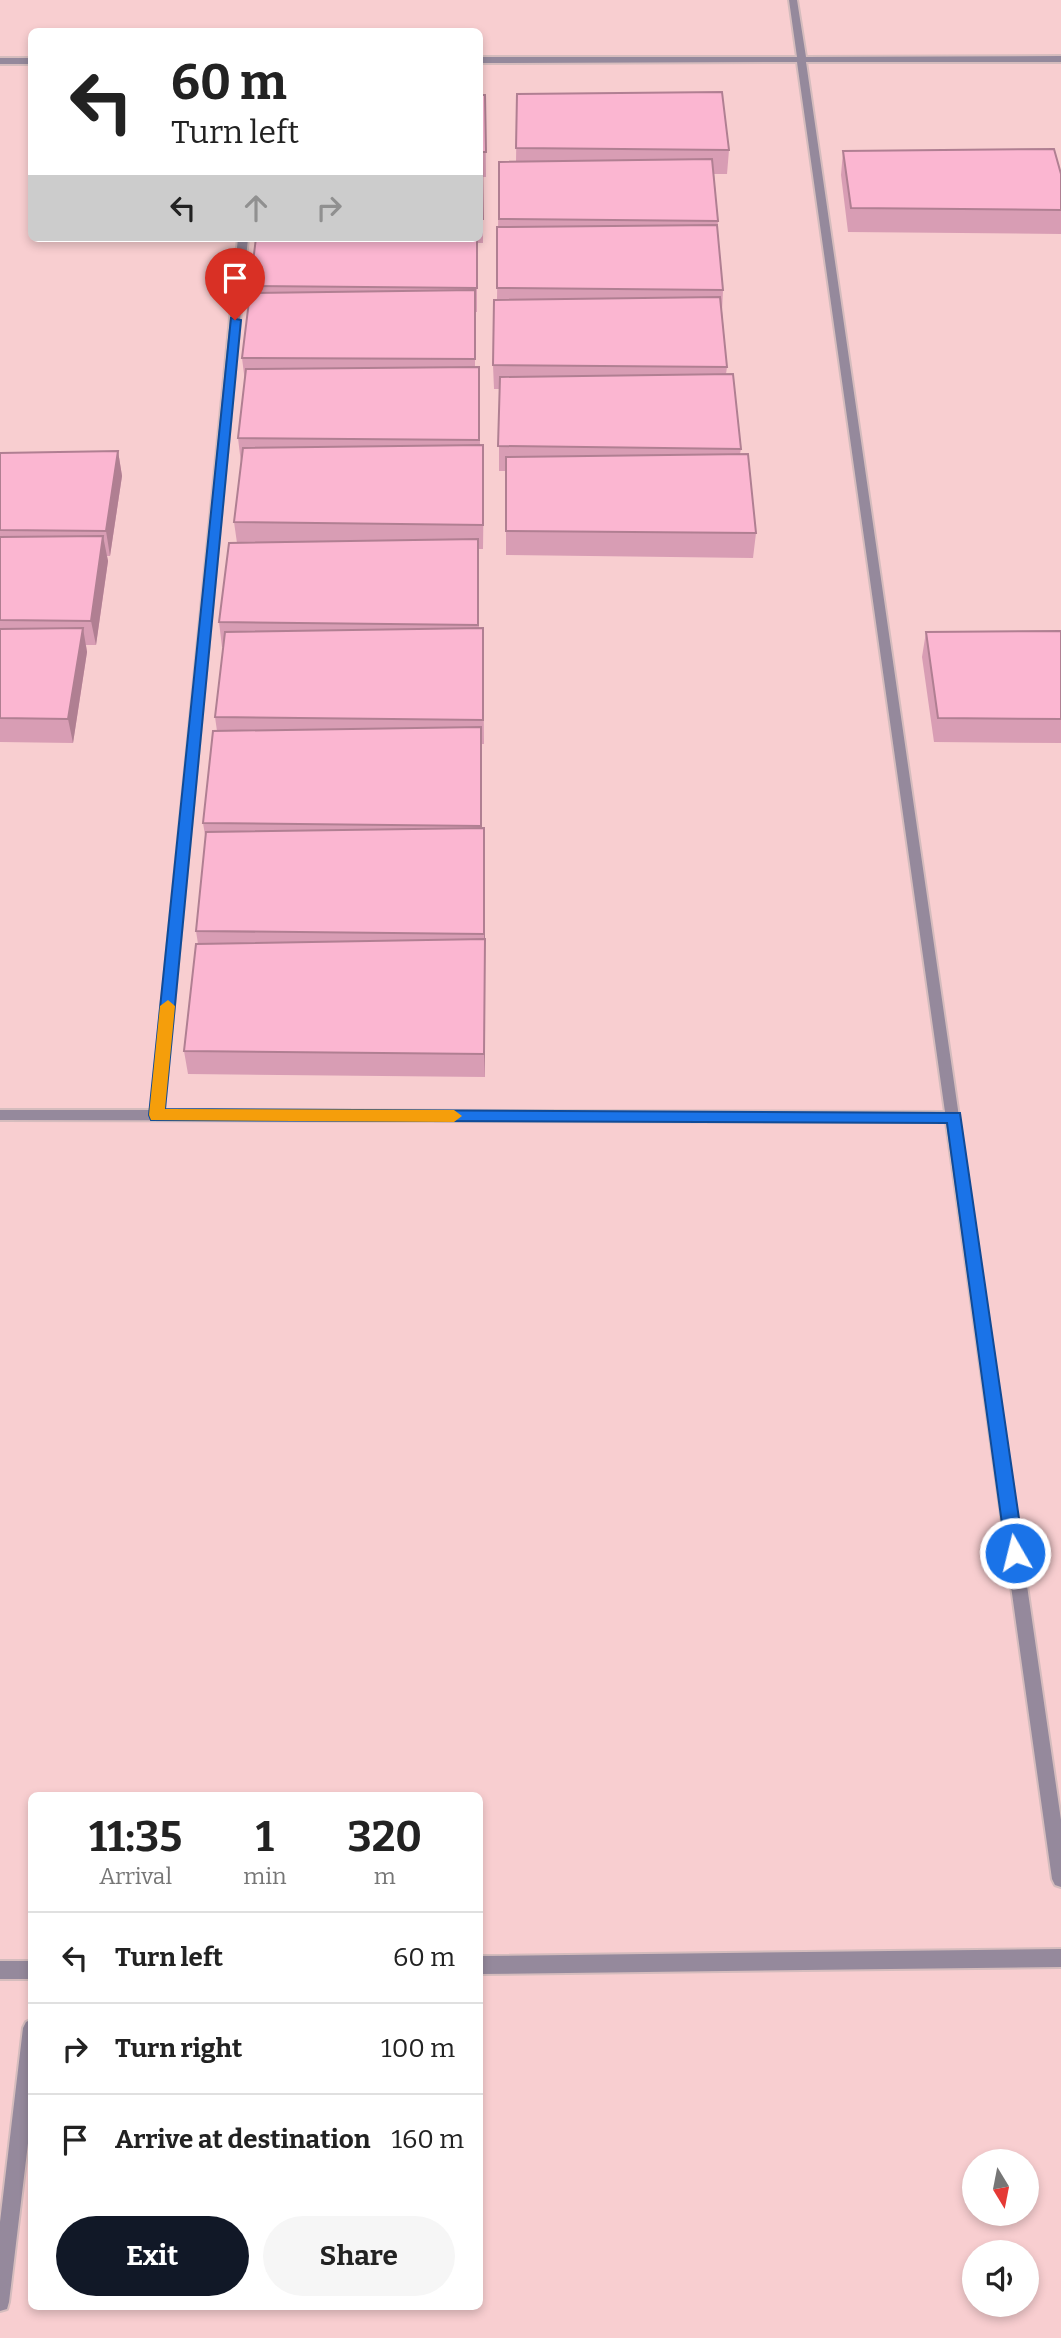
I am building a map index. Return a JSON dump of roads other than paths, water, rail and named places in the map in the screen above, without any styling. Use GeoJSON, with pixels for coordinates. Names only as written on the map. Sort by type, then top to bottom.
{"type":"FeatureCollection","features":[{"type":"Feature","properties":{"kind":"street"},"geometry":{"type":"LineString","coordinates":[[793,0],[1061,1879]]}},
{"type":"Feature","properties":{"kind":"street"},"geometry":{"type":"LineString","coordinates":[[483,60],[1061,59]]}},
{"type":"Feature","properties":{"kind":"street"},"geometry":{"type":"LineString","coordinates":[[0,61],[28,61]]}},
{"type":"Feature","properties":{"kind":"street"},"geometry":{"type":"LineString","coordinates":[[157,1115],[243,242]]}},
{"type":"Feature","properties":{"kind":"street"},"geometry":{"type":"LineString","coordinates":[[0,1115],[954,1117]]}},
{"type":"Feature","properties":{"kind":"street"},"geometry":{"type":"LineString","coordinates":[[483,1965],[1061,1958]]}},
{"type":"Feature","properties":{"kind":"street"},"geometry":{"type":"LineString","coordinates":[[0,1970],[28,1970]]}},
{"type":"Feature","properties":{"kind":"street"},"geometry":{"type":"LineString","coordinates":[[0,2302],[28,2062]]}}]}
